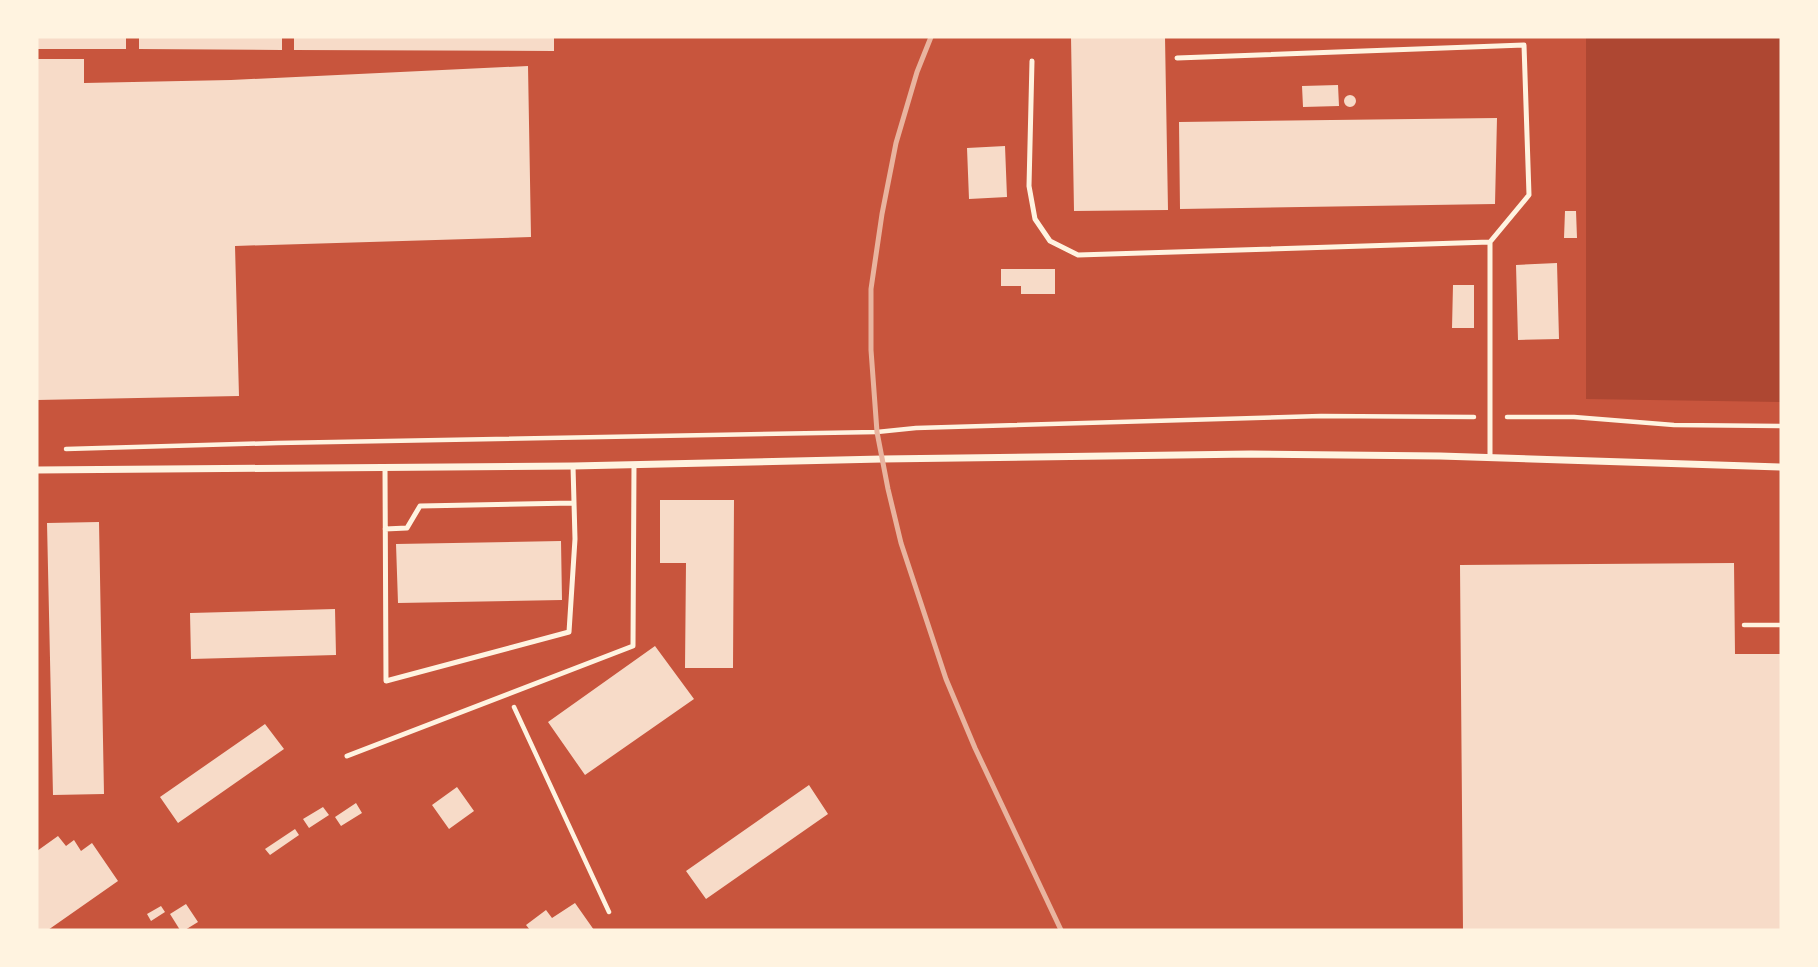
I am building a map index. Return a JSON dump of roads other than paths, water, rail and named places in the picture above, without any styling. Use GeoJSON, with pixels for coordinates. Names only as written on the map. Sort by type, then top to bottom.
{"type":"FeatureCollection","features":[{"type":"Feature","properties":{"kind":"street"},"geometry":{"type":"LineString","coordinates":[[37,470],[573,467],[882,458],[1251,454],[1781,467]]}},
{"type":"Feature","properties":{"kind":"lane"},"geometry":{"type":"LineString","coordinates":[[1177,58],[1524,45],[1529,195],[1490,242],[1490,458]]}},
{"type":"Feature","properties":{"kind":"lane"},"geometry":{"type":"LineString","coordinates":[[1032,61],[1029,186],[1035,219],[1050,242],[1078,255],[1490,242]]}},
{"type":"Feature","properties":{"kind":"lane"},"geometry":{"type":"LineString","coordinates":[[347,756],[633,646],[634,465]]}},
{"type":"Feature","properties":{"kind":"lane"},"geometry":{"type":"LineString","coordinates":[[385,468],[386,681],[569,632],[575,539],[573,467]]}},
{"type":"Feature","properties":{"kind":"lane"},"geometry":{"type":"LineString","coordinates":[[385,529],[407,528],[420,506],[574,503]]}},
{"type":"Feature","properties":{"kind":"railway"},"geometry":{"type":"LineString","coordinates":[[931,37],[917,72],[896,143],[871,289],[871,350],[877,432],[901,543],[946,679],[975,748],[1061,930]]}}]}
